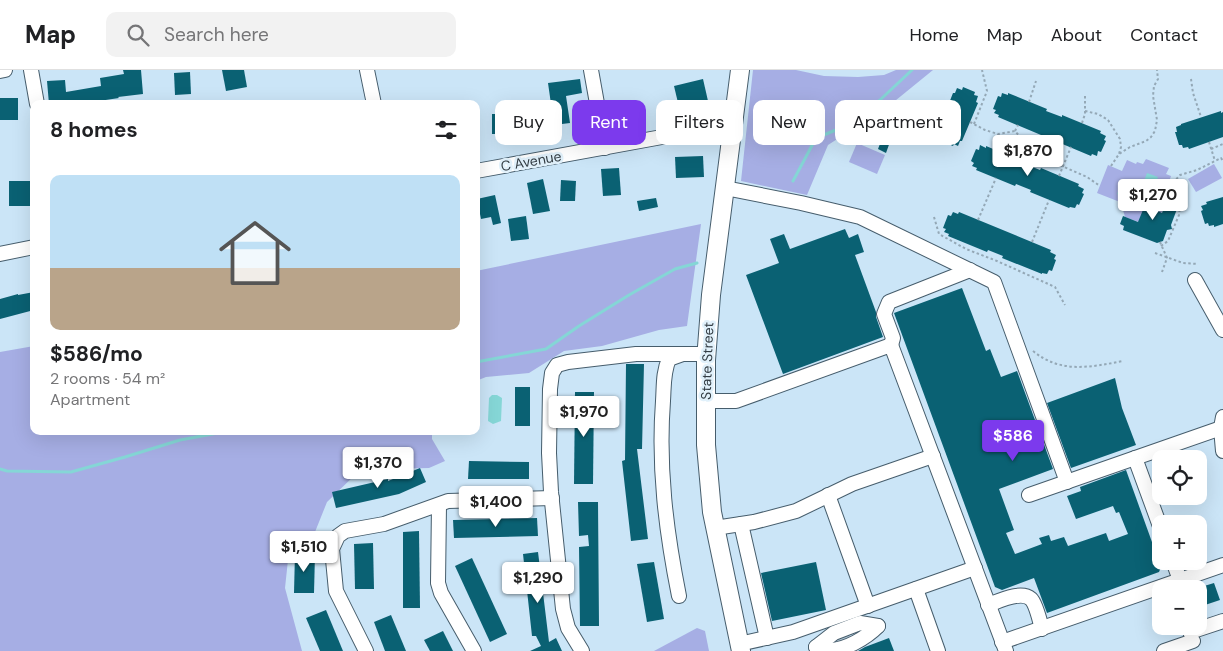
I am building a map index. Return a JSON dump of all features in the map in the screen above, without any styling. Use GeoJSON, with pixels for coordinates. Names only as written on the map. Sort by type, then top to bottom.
{"type":"FeatureCollection","features":[{"type":"Feature","properties":{"kind":"main road","name":"State Street"},"geometry":{"type":"LineString","coordinates":[[736,100],[740,70]]}},
{"type":"Feature","properties":{"kind":"main road","name":"State Street"},"geometry":{"type":"LineString","coordinates":[[730,145],[711,295],[706,354],[706,445],[715,528],[740,647]]}},
{"type":"Feature","properties":{"kind":"street"},"geometry":{"type":"LineString","coordinates":[[0,71],[5,70]]}},
{"type":"Feature","properties":{"kind":"street"},"geometry":{"type":"LineString","coordinates":[[31,70],[36,100]]}},
{"type":"Feature","properties":{"kind":"street"},"geometry":{"type":"LineString","coordinates":[[368,70],[373,100]]}},
{"type":"Feature","properties":{"kind":"street"},"geometry":{"type":"LineString","coordinates":[[590,70],[605,148]]}},
{"type":"Feature","properties":{"kind":"street","name":"C Avenue"},"geometry":{"type":"LineString","coordinates":[[480,170],[656,138]]}},
{"type":"Feature","properties":{"kind":"street"},"geometry":{"type":"LineString","coordinates":[[725,188],[860,217],[994,282],[1067,482]]}},
{"type":"Feature","properties":{"kind":"street"},"geometry":{"type":"LineString","coordinates":[[0,254],[30,248]]}},
{"type":"Feature","properties":{"kind":"street"},"geometry":{"type":"LineString","coordinates":[[970,270],[889,302],[884,314],[893,338],[891,345],[1004,647],[1042,629],[1152,592]]}},
{"type":"Feature","properties":{"kind":"street"},"geometry":{"type":"LineString","coordinates":[[1196,280],[1223,330]]}},
{"type":"Feature","properties":{"kind":"street"},"geometry":{"type":"LineString","coordinates":[[706,401],[736,401],[891,345]]}},
{"type":"Feature","properties":{"kind":"street"},"geometry":{"type":"LineString","coordinates":[[582,651],[568,628],[563,609],[549,453],[552,373],[557,365],[568,362],[636,354],[706,354]]}},
{"type":"Feature","properties":{"kind":"street"},"geometry":{"type":"LineString","coordinates":[[679,596],[665,513],[662,419],[665,368],[669,359],[683,354]]}},
{"type":"Feature","properties":{"kind":"street"},"geometry":{"type":"LineString","coordinates":[[1029,495],[1135,458],[1222,422],[1223,451]]}},
{"type":"Feature","properties":{"kind":"street"},"geometry":{"type":"LineString","coordinates":[[715,528],[754,522],[796,511],[852,484],[933,456]]}},
{"type":"Feature","properties":{"kind":"street"},"geometry":{"type":"LineString","coordinates":[[1135,458],[1156,515]]}},
{"type":"Feature","properties":{"kind":"street"},"geometry":{"type":"LineString","coordinates":[[828,495],[868,606]]}},
{"type":"Feature","properties":{"kind":"street"},"geometry":{"type":"LineString","coordinates":[[366,651],[336,591],[332,549],[338,536],[346,531],[384,524],[448,502],[552,498]]}},
{"type":"Feature","properties":{"kind":"street"},"geometry":{"type":"LineString","coordinates":[[439,505],[438,583],[441,593],[474,651]]}},
{"type":"Feature","properties":{"kind":"street"},"geometry":{"type":"LineString","coordinates":[[741,524],[766,638]]}},
{"type":"Feature","properties":{"kind":"street"},"geometry":{"type":"LineString","coordinates":[[1186,580],[1223,565]]}},
{"type":"Feature","properties":{"kind":"street"},"geometry":{"type":"LineString","coordinates":[[740,647],[766,638],[793,632],[975,568]]}},
{"type":"Feature","properties":{"kind":"street"},"geometry":{"type":"LineString","coordinates":[[916,589],[938,651]]}},
{"type":"Feature","properties":{"kind":"street"},"geometry":{"type":"LineString","coordinates":[[988,605],[1016,596],[1027,596],[1032,600],[1042,629]]}},
{"type":"Feature","properties":{"kind":"street"},"geometry":{"type":"LineString","coordinates":[[1164,651],[1223,621]]}},
{"type":"Feature","properties":{"kind":"street"},"geometry":{"type":"LineString","coordinates":[[810,626],[821,649]]}},
{"type":"Feature","properties":{"kind":"street"},"geometry":{"type":"LineString","coordinates":[[821,649],[828,650],[853,644],[878,626]]}},
{"type":"Feature","properties":{"kind":"street"},"geometry":{"type":"LineString","coordinates":[[821,649],[877,637],[878,626]]}},
{"type":"Feature","properties":{"kind":"street"},"geometry":{"type":"LineString","coordinates":[[850,635],[878,626]]}},
{"type":"Feature","properties":{"kind":"path"},"geometry":{"type":"LineString","coordinates":[[974,124],[987,91],[982,70]]}},
{"type":"Feature","properties":{"kind":"path"},"geometry":{"type":"LineString","coordinates":[[1119,154],[1130,147],[1146,141],[1155,131],[1157,120],[1153,96],[1154,86],[1158,79],[1157,70]]}},
{"type":"Feature","properties":{"kind":"path"},"geometry":{"type":"LineString","coordinates":[[1191,79],[1201,117]]}},
{"type":"Feature","properties":{"kind":"path"},"geometry":{"type":"LineString","coordinates":[[1029,102],[1036,81]]}},
{"type":"Feature","properties":{"kind":"path"},"geometry":{"type":"LineString","coordinates":[[1082,123],[1085,111],[1085,96]]}},
{"type":"Feature","properties":{"kind":"path"},"geometry":{"type":"LineString","coordinates":[[1085,111],[1098,114],[1108,120],[1120,139],[1121,147],[1119,154],[1111,166]]}},
{"type":"Feature","properties":{"kind":"path"},"geometry":{"type":"LineString","coordinates":[[970,122],[998,134],[1015,131]]}},
{"type":"Feature","properties":{"kind":"path"},"geometry":{"type":"LineString","coordinates":[[1015,131],[1018,125]]}},
{"type":"Feature","properties":{"kind":"path"},"geometry":{"type":"LineString","coordinates":[[1015,131],[1041,161]]}},
{"type":"Feature","properties":{"kind":"path"},"geometry":{"type":"LineString","coordinates":[[998,134],[1000,143],[1005,148],[1032,160],[1050,162],[1063,167],[1100,186]]}},
{"type":"Feature","properties":{"kind":"path"},"geometry":{"type":"LineString","coordinates":[[1209,142],[1215,161]]}},
{"type":"Feature","properties":{"kind":"path"},"geometry":{"type":"LineString","coordinates":[[1211,149],[1223,144]]}},
{"type":"Feature","properties":{"kind":"path"},"geometry":{"type":"LineString","coordinates":[[1060,176],[1071,147]]}},
{"type":"Feature","properties":{"kind":"path"},"geometry":{"type":"LineString","coordinates":[[1161,246],[1168,241],[1179,215],[1181,194],[1179,186],[1174,182],[1180,176],[1221,158],[1223,161]]}},
{"type":"Feature","properties":{"kind":"path"},"geometry":{"type":"LineString","coordinates":[[978,220],[996,178]]}},
{"type":"Feature","properties":{"kind":"path"},"geometry":{"type":"LineString","coordinates":[[1032,242],[1050,200]]}},
{"type":"Feature","properties":{"kind":"path"},"geometry":{"type":"LineString","coordinates":[[934,217],[939,234],[966,249],[1055,287],[1065,306]]}},
{"type":"Feature","properties":{"kind":"path"},"geometry":{"type":"LineString","coordinates":[[1160,242],[1166,258],[1162,272]]}},
{"type":"Feature","properties":{"kind":"path"},"geometry":{"type":"LineString","coordinates":[[966,249],[968,244]]}},
{"type":"Feature","properties":{"kind":"path"},"geometry":{"type":"LineString","coordinates":[[1155,253],[1183,263],[1198,264]]}},
{"type":"Feature","properties":{"kind":"path"},"geometry":{"type":"LineString","coordinates":[[1020,272],[1022,267]]}},
{"type":"Feature","properties":{"kind":"path"},"geometry":{"type":"LineString","coordinates":[[1028,346],[1039,356],[1050,362],[1068,367],[1091,367],[1123,361]]}},
{"type":"Feature","properties":{"kind":"shaded area"},"geometry":{"type":"Polygon","coordinates":[[[753,70],[796,70],[824,76],[858,77],[884,75],[896,70],[933,70],[896,100],[835,100],[835,140],[828,145],[807,195],[741,181],[753,70]]]}},
{"type":"Feature","properties":{"kind":"shaded area"},"geometry":{"type":"Polygon","coordinates":[[[856,145],[862,145],[885,155],[877,174],[849,162],[856,145]]]}},
{"type":"Feature","properties":{"kind":"shaded area"},"geometry":{"type":"Polygon","coordinates":[[[1146,159],[1169,168],[1166,174],[1171,176],[1169,182],[1175,184],[1156,226],[1149,226],[1125,217],[1123,210],[1118,208],[1120,202],[1097,193],[1108,165],[1122,171],[1127,160],[1136,164],[1137,162],[1143,164],[1146,159]]]}},
{"type":"Feature","properties":{"kind":"shaded area"},"geometry":{"type":"Polygon","coordinates":[[[1214,164],[1222,178],[1196,192],[1188,179],[1214,164]]]}},
{"type":"Feature","properties":{"kind":"shaded area"},"geometry":{"type":"Polygon","coordinates":[[[1147,173],[1158,177],[1149,199],[1142,198],[1141,202],[1138,203],[1117,194],[1121,184],[1134,189],[1142,186],[1147,173]]]}},
{"type":"Feature","properties":{"kind":"shaded area"},"geometry":{"type":"Polygon","coordinates":[[[701,224],[687,326],[659,330],[602,346],[564,351],[529,373],[486,377],[480,379],[480,270],[701,224]]]}},
{"type":"Feature","properties":{"kind":"shaded area"},"geometry":{"type":"Polygon","coordinates":[[[30,347],[30,435],[432,435],[432,439],[445,461],[429,468],[383,469],[356,474],[327,502],[315,532],[288,560],[285,588],[302,651],[0,651],[0,352],[30,347]]]}},
{"type":"Feature","properties":{"kind":"shaded area"},"geometry":{"type":"Polygon","coordinates":[[[492,395],[502,398],[501,421],[493,424],[488,421],[489,398],[492,395]]]}},
{"type":"Feature","properties":{"kind":"shaded area"},"geometry":{"type":"Polygon","coordinates":[[[697,628],[705,631],[709,651],[654,651],[697,628]]]}},
{"type":"Feature","properties":{"kind":"building"},"geometry":{"type":"Polygon","coordinates":[[[123,70],[141,70],[143,94],[106,100],[49,100],[47,81],[65,80],[66,92],[101,86],[100,78],[124,74],[123,70]]]}},
{"type":"Feature","properties":{"kind":"building"},"geometry":{"type":"Polygon","coordinates":[[[222,70],[244,70],[247,87],[226,91],[222,70]]]}},
{"type":"Feature","properties":{"kind":"building"},"geometry":{"type":"Polygon","coordinates":[[[190,72],[191,94],[175,95],[174,73],[190,72]]]}},
{"type":"Feature","properties":{"kind":"building"},"geometry":{"type":"Polygon","coordinates":[[[580,79],[582,93],[566,96],[570,123],[562,124],[562,100],[550,100],[548,83],[580,79]]]}},
{"type":"Feature","properties":{"kind":"building"},"geometry":{"type":"Polygon","coordinates":[[[703,79],[708,100],[677,100],[674,86],[703,79]]]}},
{"type":"Feature","properties":{"kind":"building"},"geometry":{"type":"Polygon","coordinates":[[[963,87],[975,92],[974,95],[978,96],[976,102],[978,103],[961,141],[961,100],[950,100],[957,88],[962,90],[963,87]]]}},
{"type":"Feature","properties":{"kind":"building"},"geometry":{"type":"Polygon","coordinates":[[[1002,93],[1008,95],[1008,93],[1047,109],[1046,111],[1062,117],[1062,115],[1101,131],[1100,133],[1106,136],[1104,140],[1106,141],[1101,152],[1098,151],[1097,156],[1092,154],[1091,156],[998,117],[999,115],[994,113],[996,110],[993,109],[998,96],[1001,97],[1002,93]]]}},
{"type":"Feature","properties":{"kind":"building"},"geometry":{"type":"Polygon","coordinates":[[[0,98],[18,98],[18,120],[0,120],[0,98]]]}},
{"type":"Feature","properties":{"kind":"building"},"geometry":{"type":"Polygon","coordinates":[[[1221,111],[1221,113],[1223,112],[1223,137],[1189,149],[1179,145],[1175,132],[1177,132],[1176,127],[1221,111]]]}},
{"type":"Feature","properties":{"kind":"building"},"geometry":{"type":"Polygon","coordinates":[[[492,114],[495,114],[495,134],[492,134],[492,114]]]}},
{"type":"Feature","properties":{"kind":"building"},"geometry":{"type":"Polygon","coordinates":[[[880,145],[889,145],[886,153],[878,149],[880,145]]]}},
{"type":"Feature","properties":{"kind":"building"},"geometry":{"type":"Polygon","coordinates":[[[980,145],[1079,184],[1078,186],[1084,189],[1082,193],[1084,194],[1079,205],[1077,204],[1075,208],[1069,208],[1030,192],[1031,190],[1016,184],[1015,186],[976,170],[977,168],[972,166],[974,163],[971,161],[976,149],[979,150],[980,145]]]}},
{"type":"Feature","properties":{"kind":"building"},"geometry":{"type":"Polygon","coordinates":[[[703,156],[704,177],[676,178],[675,157],[703,156]]]}},
{"type":"Feature","properties":{"kind":"building"},"geometry":{"type":"Polygon","coordinates":[[[619,168],[621,195],[603,196],[601,169],[619,168]]]}},
{"type":"Feature","properties":{"kind":"building"},"geometry":{"type":"Polygon","coordinates":[[[543,179],[550,211],[533,214],[527,183],[543,179]]]}},
{"type":"Feature","properties":{"kind":"building"},"geometry":{"type":"Polygon","coordinates":[[[561,180],[576,181],[575,201],[560,201],[561,180]]]}},
{"type":"Feature","properties":{"kind":"building"},"geometry":{"type":"Polygon","coordinates":[[[9,181],[30,181],[30,206],[9,206],[9,181]]]}},
{"type":"Feature","properties":{"kind":"building"},"geometry":{"type":"Polygon","coordinates":[[[1170,192],[1180,195],[1174,208],[1177,209],[1171,225],[1172,229],[1167,230],[1163,241],[1157,243],[1123,230],[1124,226],[1120,224],[1123,216],[1138,222],[1145,205],[1162,213],[1170,192]]]}},
{"type":"Feature","properties":{"kind":"building"},"geometry":{"type":"Polygon","coordinates":[[[495,195],[501,223],[493,225],[491,217],[481,219],[480,198],[495,195]]]}},
{"type":"Feature","properties":{"kind":"building"},"geometry":{"type":"Polygon","coordinates":[[[1223,197],[1223,224],[1214,227],[1214,225],[1209,226],[1208,223],[1205,224],[1201,206],[1207,204],[1206,202],[1223,197]]]}},
{"type":"Feature","properties":{"kind":"building"},"geometry":{"type":"Polygon","coordinates":[[[656,198],[658,207],[639,211],[637,201],[656,198]]]}},
{"type":"Feature","properties":{"kind":"building"},"geometry":{"type":"Polygon","coordinates":[[[953,212],[958,214],[959,212],[1051,250],[1050,252],[1056,255],[1052,271],[1049,270],[1047,274],[1042,274],[1002,258],[1003,256],[988,250],[987,252],[948,236],[949,234],[944,232],[946,229],[943,228],[948,215],[951,216],[953,212]]]}},
{"type":"Feature","properties":{"kind":"building"},"geometry":{"type":"Polygon","coordinates":[[[526,216],[529,239],[511,241],[508,219],[526,216]]]}},
{"type":"Feature","properties":{"kind":"building"},"geometry":{"type":"Polygon","coordinates":[[[845,229],[849,238],[858,234],[864,252],[855,255],[883,337],[783,374],[746,275],[779,263],[770,239],[784,234],[790,249],[845,229]]]}},
{"type":"Feature","properties":{"kind":"building"},"geometry":{"type":"Polygon","coordinates":[[[962,288],[986,351],[990,349],[1001,377],[1017,371],[1053,469],[999,489],[1014,530],[1006,533],[1015,554],[1042,544],[1039,538],[1049,535],[1051,541],[1064,537],[1068,546],[1106,533],[1109,541],[1128,534],[1119,512],[1116,513],[1113,506],[1076,519],[1067,496],[1081,491],[1080,487],[1126,470],[1152,542],[1152,570],[1160,570],[1159,572],[1047,613],[1034,578],[1002,590],[995,587],[894,313],[962,288]]]}},
{"type":"Feature","properties":{"kind":"building"},"geometry":{"type":"Polygon","coordinates":[[[30,293],[30,311],[0,319],[0,299],[30,293]]]}},
{"type":"Feature","properties":{"kind":"building"},"geometry":{"type":"Polygon","coordinates":[[[626,364],[644,364],[642,449],[637,449],[648,539],[631,541],[622,461],[625,460],[626,364]]]}},
{"type":"Feature","properties":{"kind":"building"},"geometry":{"type":"Polygon","coordinates":[[[1115,378],[1122,408],[1136,445],[1071,468],[1047,403],[1115,378]]]}},
{"type":"Feature","properties":{"kind":"building"},"geometry":{"type":"Polygon","coordinates":[[[515,387],[530,387],[530,426],[515,426],[515,387]]]}},
{"type":"Feature","properties":{"kind":"building"},"geometry":{"type":"Polygon","coordinates":[[[575,392],[594,392],[593,484],[574,484],[575,392]]]}},
{"type":"Feature","properties":{"kind":"building"},"geometry":{"type":"Polygon","coordinates":[[[469,461],[529,462],[529,479],[468,479],[469,461]]]}},
{"type":"Feature","properties":{"kind":"building"},"geometry":{"type":"Polygon","coordinates":[[[420,468],[426,482],[399,494],[336,508],[332,492],[388,479],[388,481],[420,468]]]}},
{"type":"Feature","properties":{"kind":"building"},"geometry":{"type":"Polygon","coordinates":[[[578,502],[598,502],[599,626],[580,626],[579,547],[589,546],[588,535],[579,536],[578,502]]]}},
{"type":"Feature","properties":{"kind":"building"},"geometry":{"type":"Polygon","coordinates":[[[537,518],[538,536],[454,538],[453,520],[537,518]]]}},
{"type":"Feature","properties":{"kind":"building"},"geometry":{"type":"Polygon","coordinates":[[[419,531],[420,608],[403,608],[403,532],[419,531]]]}},
{"type":"Feature","properties":{"kind":"building"},"geometry":{"type":"Polygon","coordinates":[[[373,543],[374,589],[355,589],[354,544],[373,543]]]}},
{"type":"Feature","properties":{"kind":"building"},"geometry":{"type":"Polygon","coordinates":[[[538,552],[549,642],[556,638],[562,651],[530,651],[541,646],[536,636],[532,636],[523,554],[538,552]]]}},
{"type":"Feature","properties":{"kind":"building"},"geometry":{"type":"Polygon","coordinates":[[[295,553],[315,554],[314,593],[294,593],[295,553]]]}},
{"type":"Feature","properties":{"kind":"building"},"geometry":{"type":"Polygon","coordinates":[[[472,558],[507,634],[490,642],[455,566],[472,558]]]}},
{"type":"Feature","properties":{"kind":"building"},"geometry":{"type":"Polygon","coordinates":[[[654,562],[664,619],[647,622],[637,564],[654,562]]]}},
{"type":"Feature","properties":{"kind":"building"},"geometry":{"type":"Polygon","coordinates":[[[816,562],[826,610],[772,621],[761,573],[816,562]]]}},
{"type":"Feature","properties":{"kind":"building"},"geometry":{"type":"Polygon","coordinates":[[[1214,583],[1220,600],[1207,604],[1207,585],[1214,583]]]}},
{"type":"Feature","properties":{"kind":"building"},"geometry":{"type":"Polygon","coordinates":[[[326,610],[343,651],[320,651],[306,618],[326,610]]]}},
{"type":"Feature","properties":{"kind":"building"},"geometry":{"type":"Polygon","coordinates":[[[391,615],[406,651],[385,651],[374,622],[391,615]]]}},
{"type":"Feature","properties":{"kind":"building"},"geometry":{"type":"Polygon","coordinates":[[[443,631],[453,651],[430,651],[424,640],[443,631]]]}},
{"type":"Feature","properties":{"kind":"building"},"geometry":{"type":"Polygon","coordinates":[[[889,638],[894,651],[858,651],[865,647],[889,638]]]}},
{"type":"Feature","properties":{"kind":"waterway"},"geometry":{"type":"LineString","coordinates":[[793,181],[816,138],[846,126],[880,100],[912,70]]}},
{"type":"Feature","properties":{"kind":"waterway"},"geometry":{"type":"LineString","coordinates":[[480,361],[546,349],[629,295],[675,269],[697,263]]}},
{"type":"Feature","properties":{"kind":"waterway"},"geometry":{"type":"LineString","coordinates":[[0,469],[7,471],[71,472],[180,440],[207,435]]}},
{"type":"Feature","properties":{"kind":"tunnel"},"geometry":{"type":"LineString","coordinates":[[836,640],[850,635]]}}]}
